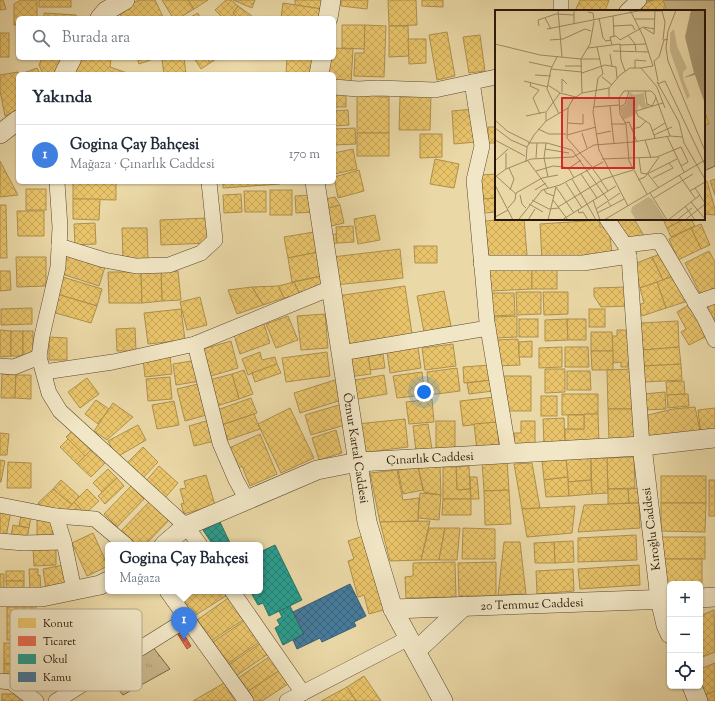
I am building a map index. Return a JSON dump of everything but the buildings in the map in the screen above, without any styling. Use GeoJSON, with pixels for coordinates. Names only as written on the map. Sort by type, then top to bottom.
{"type":"FeatureCollection","features":[{"type":"Feature","properties":{"kind":"street"},"geometry":{"type":"LineString","coordinates":[[102,16],[106,11],[124,0]]}},
{"type":"Feature","properties":{"kind":"street"},"geometry":{"type":"LineString","coordinates":[[328,16],[331,0]]}},
{"type":"Feature","properties":{"kind":"street"},"geometry":{"type":"LineString","coordinates":[[628,10],[639,0]]}},
{"type":"Feature","properties":{"kind":"street"},"geometry":{"type":"LineString","coordinates":[[65,72],[71,60]]}},
{"type":"Feature","properties":{"kind":"street"},"geometry":{"type":"LineString","coordinates":[[319,72],[322,60]]}},
{"type":"Feature","properties":{"kind":"street"},"geometry":{"type":"LineString","coordinates":[[336,87],[358,89],[377,88],[435,90],[495,78]]}},
{"type":"Feature","properties":{"kind":"street"},"geometry":{"type":"LineString","coordinates":[[472,82],[482,146],[474,180],[481,263],[488,328],[509,454]]}},
{"type":"Feature","properties":{"kind":"street"},"geometry":{"type":"LineString","coordinates":[[0,134],[16,122]]}},
{"type":"Feature","properties":{"kind":"street"},"geometry":{"type":"LineString","coordinates":[[57,184],[60,227],[58,267],[42,336],[39,357],[49,393],[60,411],[186,526],[198,542]]}},
{"type":"Feature","properties":{"kind":"street"},"geometry":{"type":"LineString","coordinates":[[59,246],[104,260],[136,266],[169,265],[202,253],[215,240],[209,184]]}},
{"type":"Feature","properties":{"kind":"street","name":"Öznur Kartal Caddesi"},"geometry":{"type":"LineString","coordinates":[[315,184],[367,522],[393,609],[443,701]]}},
{"type":"Feature","properties":{"kind":"street"},"geometry":{"type":"LineString","coordinates":[[608,220],[627,250],[642,446]]}},
{"type":"Feature","properties":{"kind":"street"},"geometry":{"type":"LineString","coordinates":[[481,263],[583,262],[659,241],[715,340]]}},
{"type":"Feature","properties":{"kind":"street"},"geometry":{"type":"LineString","coordinates":[[44,372],[114,362],[195,344],[332,288]]}},
{"type":"Feature","properties":{"kind":"street"},"geometry":{"type":"LineString","coordinates":[[695,303],[715,296]]}},
{"type":"Feature","properties":{"kind":"street"},"geometry":{"type":"LineString","coordinates":[[341,353],[488,328]]}},
{"type":"Feature","properties":{"kind":"street"},"geometry":{"type":"LineString","coordinates":[[195,344],[220,443],[236,480],[247,500]]}},
{"type":"Feature","properties":{"kind":"street"},"geometry":{"type":"LineString","coordinates":[[0,366],[14,367],[39,357]]}},
{"type":"Feature","properties":{"kind":"street","name":"Çınarlık Caddesi"},"geometry":{"type":"LineString","coordinates":[[167,542],[186,526],[317,470],[358,462],[642,446],[715,438]]}},
{"type":"Feature","properties":{"kind":"street","name":"Kıroğlu Caddesi"},"geometry":{"type":"LineString","coordinates":[[642,446],[665,599],[667,627]]}},
{"type":"Feature","properties":{"kind":"street"},"geometry":{"type":"LineString","coordinates":[[0,505],[56,516],[95,519],[122,542]]}},
{"type":"Feature","properties":{"kind":"street"},"geometry":{"type":"LineString","coordinates":[[56,516],[64,542],[74,590]]}},
{"type":"Feature","properties":{"kind":"street"},"geometry":{"type":"LineString","coordinates":[[0,541],[24,543],[64,542]]}},
{"type":"Feature","properties":{"kind":"street"},"geometry":{"type":"LineString","coordinates":[[0,598],[42,597],[100,585],[105,582]]}},
{"type":"Feature","properties":{"kind":"street"},"geometry":{"type":"LineString","coordinates":[[169,594],[246,701]]}},
{"type":"Feature","properties":{"kind":"street"},"geometry":{"type":"LineString","coordinates":[[234,594],[298,697],[412,645],[464,606]]}},
{"type":"Feature","properties":{"kind":"street"},"geometry":{"type":"LineString","coordinates":[[703,598],[715,598]]}},
{"type":"Feature","properties":{"kind":"street","name":"20 Temmuz Caddesi"},"geometry":{"type":"LineString","coordinates":[[393,609],[665,599]]}},
{"type":"Feature","properties":{"kind":"street"},"geometry":{"type":"LineString","coordinates":[[142,647],[187,619]]}},
{"type":"Feature","properties":{"kind":"street"},"geometry":{"type":"LineString","coordinates":[[0,681],[10,682]]}},
{"type":"Feature","properties":{"kind":"street"},"geometry":{"type":"LineString","coordinates":[[693,689],[698,701]]}},
{"type":"Feature","properties":{"kind":"street"},"geometry":{"type":"LineString","coordinates":[[23,691],[36,701]]}},
{"type":"Feature","properties":{"kind":"street"},"geometry":{"type":"LineString","coordinates":[[56,701],[72,691]]}},
{"type":"Feature","properties":{"kind":"green space"},"geometry":{"type":"Polygon","coordinates":[[[644,0],[715,0],[715,166],[705,171],[705,10],[633,10],[644,0]]]}},
{"type":"Feature","properties":{"kind":"green space"},"geometry":{"type":"Polygon","coordinates":[[[152,646],[170,669],[142,684],[142,652],[152,646]]]}},
{"type":"Feature","properties":{"kind":"green space"},"geometry":{"type":"Polygon","coordinates":[[[120,691],[130,691],[123,695],[120,691]]]}},
{"type":"Feature","properties":{"kind":"place","name":"Gogina Çay Bahçesi"},"geometry":{"type":"Point","coordinates":[184,640]}}]}
